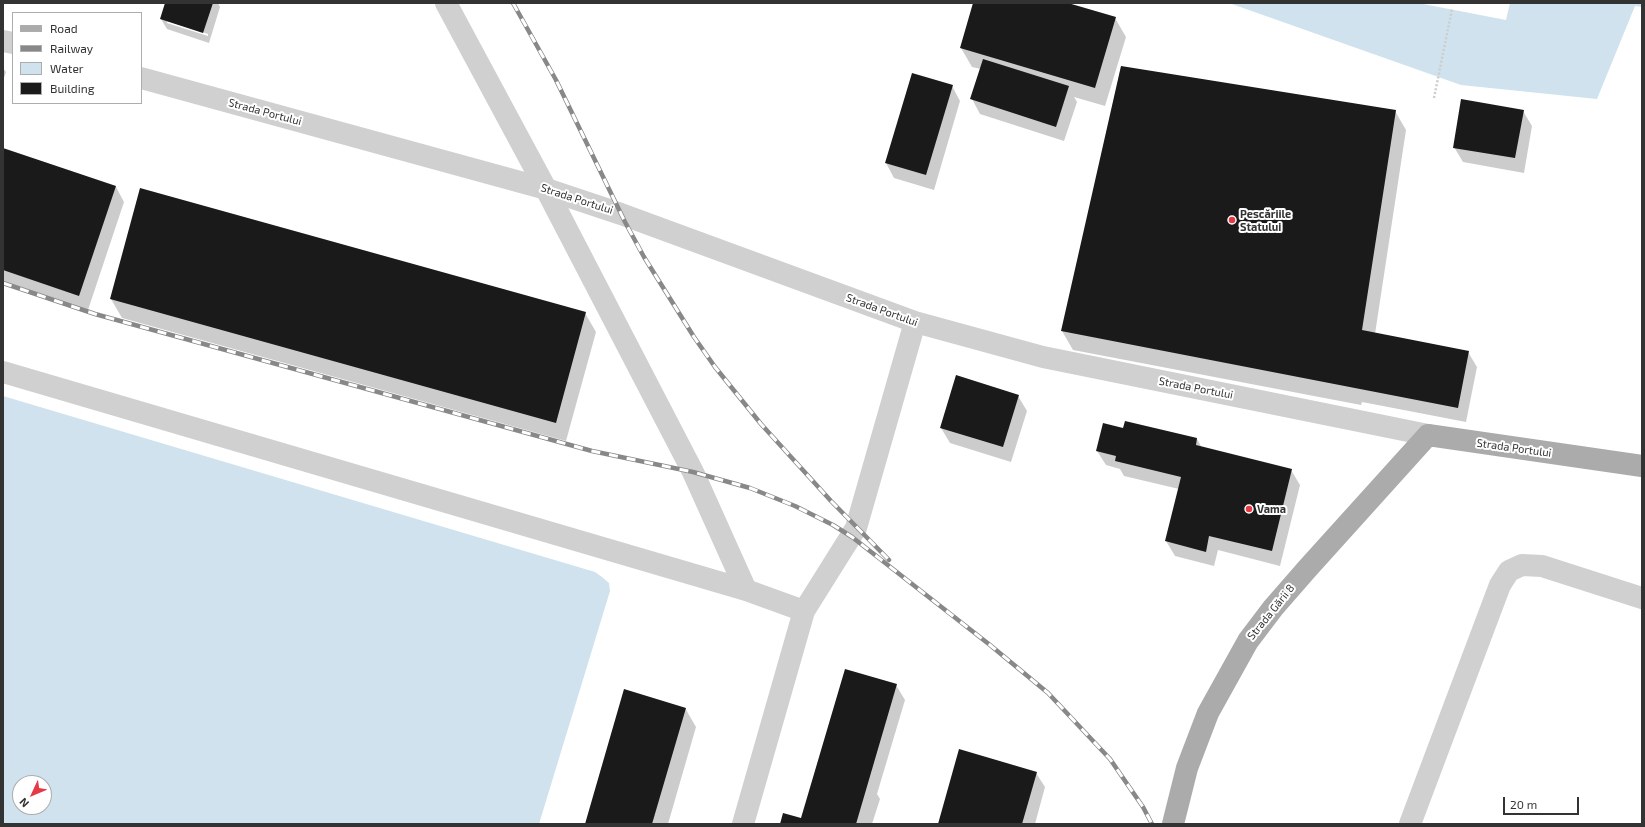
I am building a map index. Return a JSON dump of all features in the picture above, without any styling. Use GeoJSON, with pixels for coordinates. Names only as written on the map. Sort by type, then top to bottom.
{"type":"FeatureCollection","features":[{"type":"Feature","properties":{"kind":"main road","name":"Strada Portului"},"geometry":{"type":"LineString","coordinates":[[1428,435],[1642,466]]}},
{"type":"Feature","properties":{"kind":"main road","name":"Strada Gării 8"},"geometry":{"type":"LineString","coordinates":[[1173,824],[1187,768],[1208,714],[1248,641],[1273,608],[1307,569],[1428,435]]}},
{"type":"Feature","properties":{"kind":"street"},"geometry":{"type":"LineString","coordinates":[[446,3],[546,189],[693,472],[746,590]]}},
{"type":"Feature","properties":{"kind":"street","name":"Strada Portului"},"geometry":{"type":"LineString","coordinates":[[142,78],[546,189],[621,214],[915,322],[1043,357],[1428,435]]}},
{"type":"Feature","properties":{"kind":"street"},"geometry":{"type":"LineString","coordinates":[[744,824],[804,612],[856,528],[915,322]]}},
{"type":"Feature","properties":{"kind":"street"},"geometry":{"type":"LineString","coordinates":[[3,372],[746,590],[804,612]]}},
{"type":"Feature","properties":{"kind":"street"},"geometry":{"type":"LineString","coordinates":[[1410,824],[1500,585],[1509,571],[1522,565],[1542,566],[1642,598]]}},
{"type":"Feature","properties":{"kind":"path"},"geometry":{"type":"LineString","coordinates":[[1434,98],[1452,9]]}},
{"type":"Feature","properties":{"kind":"water"},"geometry":{"type":"Polygon","coordinates":[[[1229,3],[1642,3],[1642,7],[1635,6],[1597,99],[1461,85],[1229,3]]]}},
{"type":"Feature","properties":{"kind":"water"},"geometry":{"type":"Polygon","coordinates":[[[3,396],[595,572],[602,577],[609,583],[610,591],[539,824],[3,824],[3,396]]]}},
{"type":"Feature","properties":{"kind":"pier"},"geometry":{"type":"Polygon","coordinates":[[[1418,3],[1510,3],[1506,20],[1418,3]]]}},
{"type":"Feature","properties":{"kind":"building"},"geometry":{"type":"Polygon","coordinates":[[[165,3],[213,3],[203,33],[160,19],[165,3]]]}},
{"type":"Feature","properties":{"kind":"building"},"geometry":{"type":"Polygon","coordinates":[[[973,3],[1068,3],[1116,17],[1095,88],[960,48],[973,3]]]}},
{"type":"Feature","properties":{"kind":"building"},"geometry":{"type":"Polygon","coordinates":[[[983,59],[1069,86],[1056,127],[970,99],[983,59]]]}},
{"type":"Feature","properties":{"kind":"building","name":"Pescăriile Statului"},"geometry":{"type":"Polygon","coordinates":[[[1121,66],[1396,110],[1362,330],[1469,351],[1458,408],[1061,331],[1121,66]]]}},
{"type":"Feature","properties":{"kind":"building"},"geometry":{"type":"Polygon","coordinates":[[[912,73],[953,85],[926,175],[885,163],[912,73]]]}},
{"type":"Feature","properties":{"kind":"building"},"geometry":{"type":"Polygon","coordinates":[[[1461,99],[1524,110],[1515,158],[1453,148],[1461,99]]]}},
{"type":"Feature","properties":{"kind":"building"},"geometry":{"type":"Polygon","coordinates":[[[3,148],[116,186],[79,296],[3,270],[3,148]]]}},
{"type":"Feature","properties":{"kind":"building"},"geometry":{"type":"Polygon","coordinates":[[[140,188],[586,312],[556,423],[110,299],[140,188]]]}},
{"type":"Feature","properties":{"kind":"building"},"geometry":{"type":"Polygon","coordinates":[[[956,375],[1019,395],[1003,447],[940,428],[956,375]]]}},
{"type":"Feature","properties":{"kind":"building"},"geometry":{"type":"Polygon","coordinates":[[[1125,421],[1197,438],[1196,445],[1292,469],[1272,551],[1209,536],[1206,552],[1165,541],[1181,477],[1115,461],[1116,456],[1096,451],[1103,423],[1123,428],[1125,421]]]}},
{"type":"Feature","properties":{"kind":"building"},"geometry":{"type":"Polygon","coordinates":[[[845,669],[897,684],[856,824],[780,824],[783,813],[801,818],[845,669]]]}},
{"type":"Feature","properties":{"kind":"building"},"geometry":{"type":"Polygon","coordinates":[[[624,689],[686,708],[652,824],[585,824],[624,689]]]}},
{"type":"Feature","properties":{"kind":"building"},"geometry":{"type":"Polygon","coordinates":[[[959,749],[1037,772],[1022,824],[938,824],[959,749]]]}},
{"type":"Feature","properties":{"kind":"railway"},"geometry":{"type":"LineString","coordinates":[[513,3],[556,80],[625,222],[644,257],[694,337],[715,367],[761,424],[831,501],[889,560]]}},
{"type":"Feature","properties":{"kind":"railway"},"geometry":{"type":"LineString","coordinates":[[3,283],[95,314],[592,451],[693,472],[750,488],[795,506],[833,525],[852,537],[990,645],[1048,693],[1110,759],[1143,807],[1152,824]]}},
{"type":"Feature","properties":{"kind":"place","name":"Pescăriile Statului"},"geometry":{"type":"Point","coordinates":[1232,220]}},
{"type":"Feature","properties":{"kind":"place","name":"Vama"},"geometry":{"type":"Point","coordinates":[1249,509]}}]}
